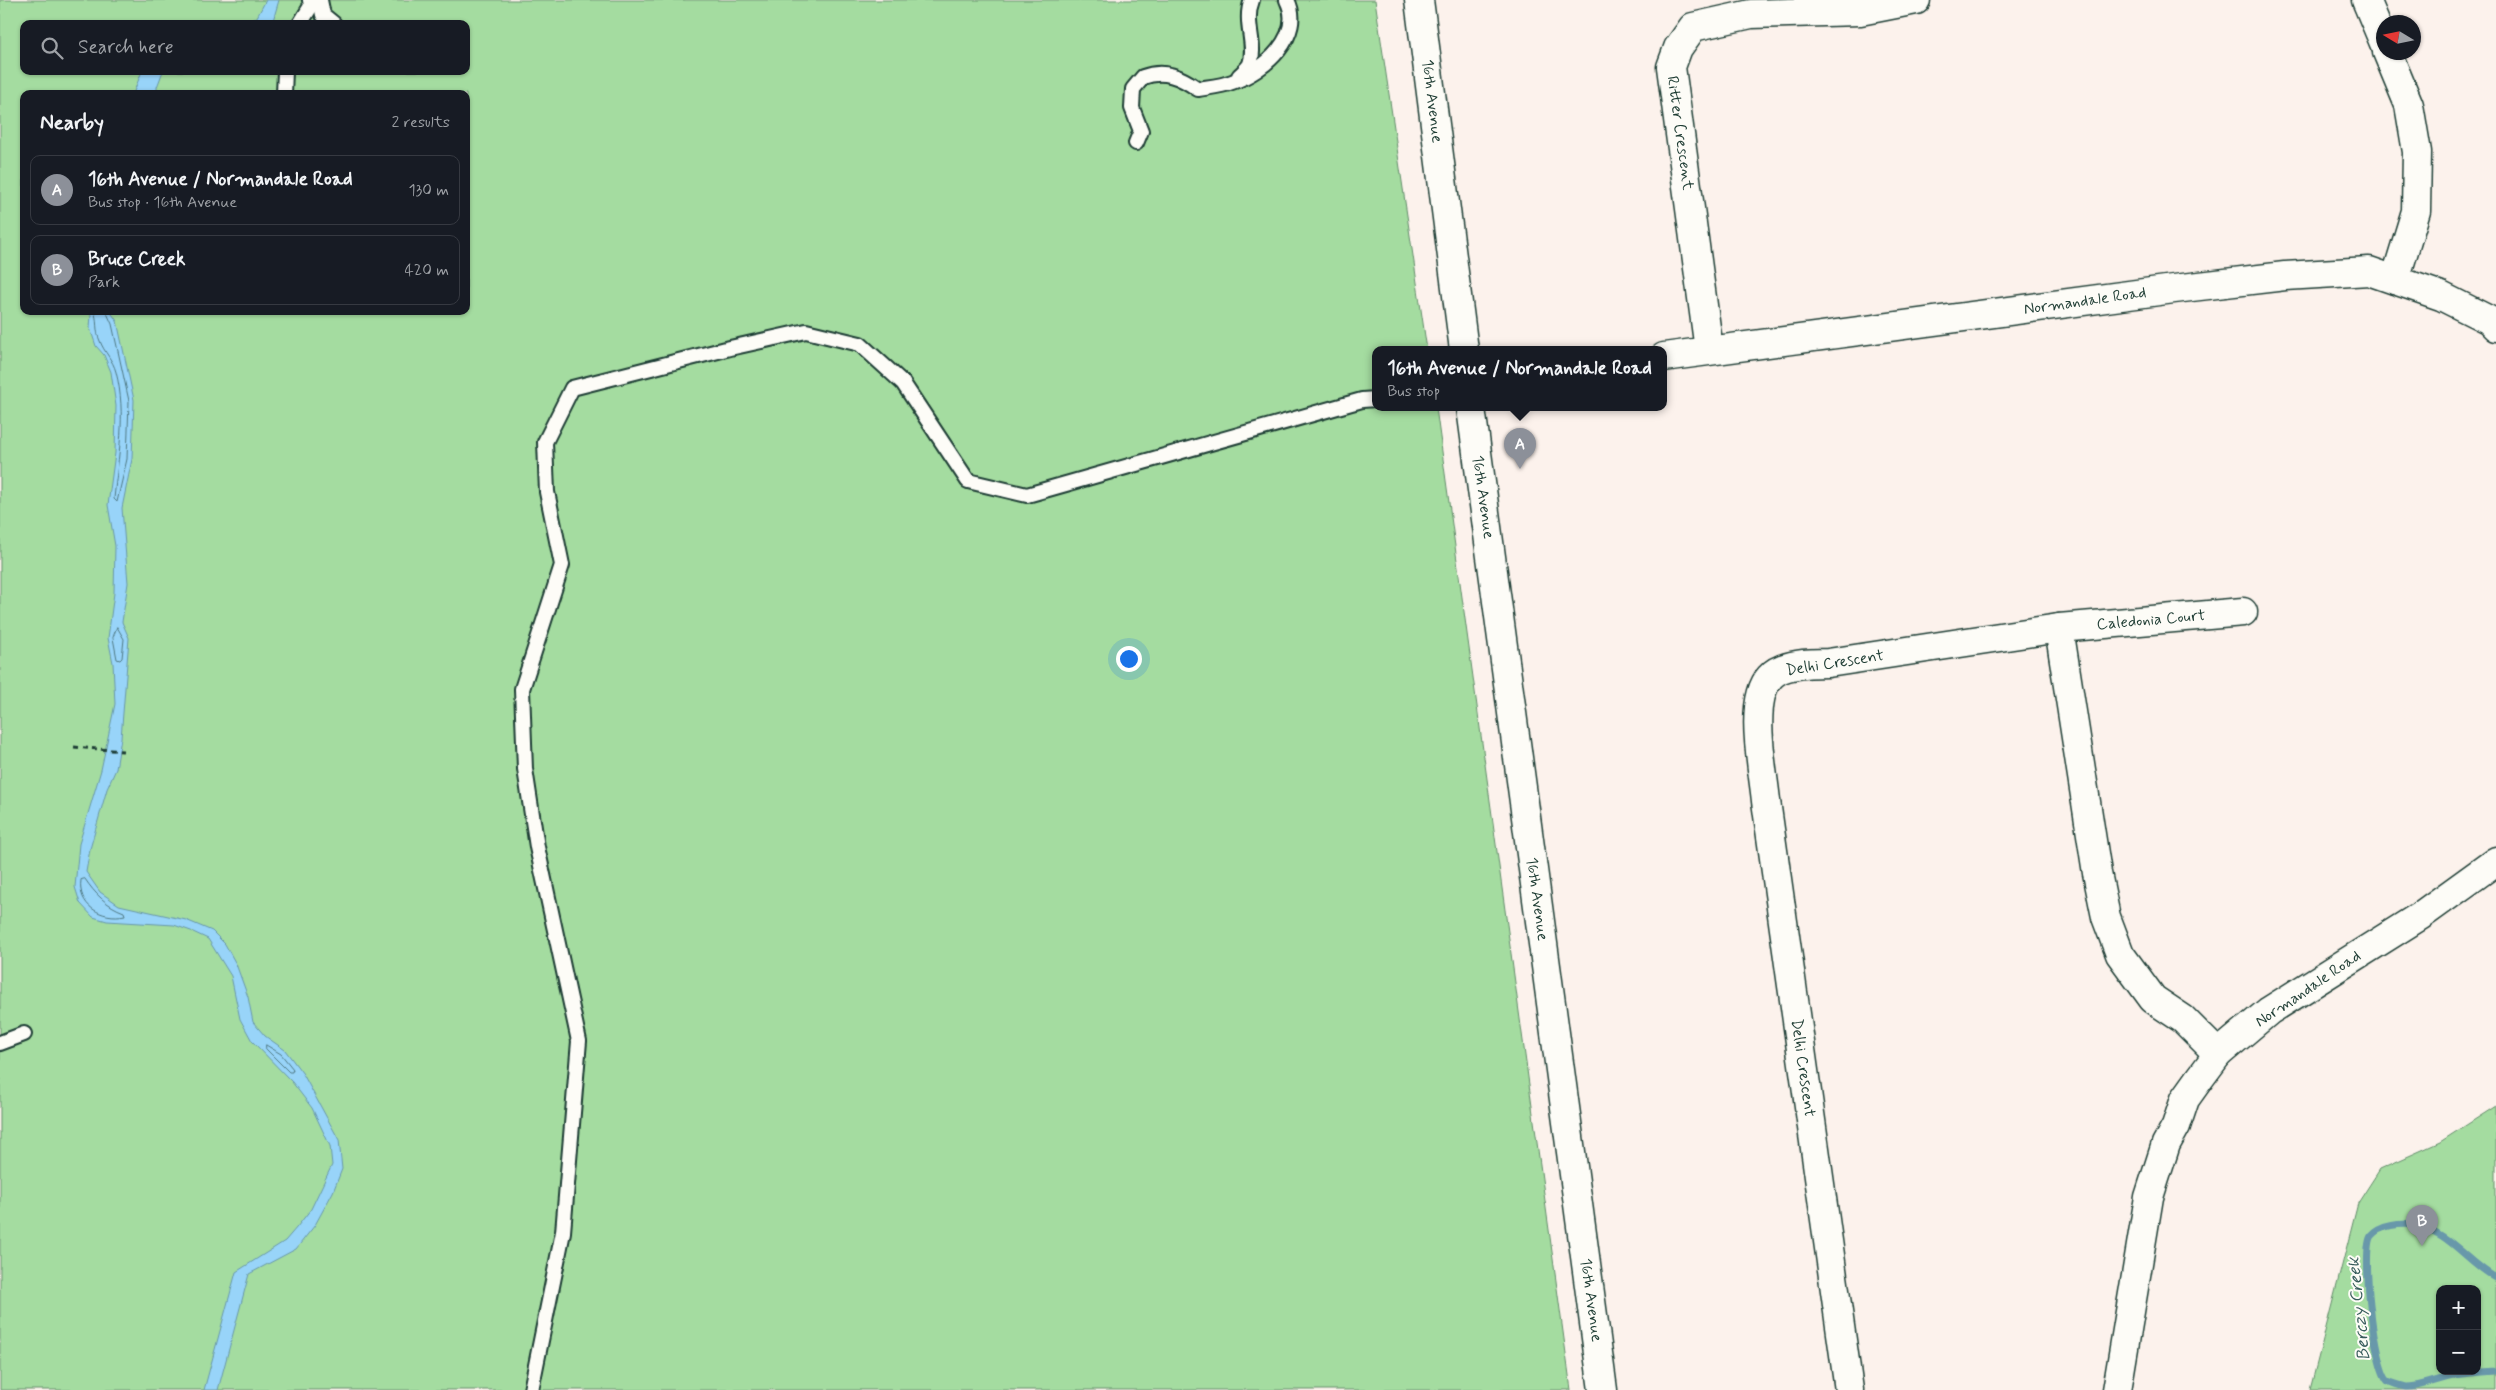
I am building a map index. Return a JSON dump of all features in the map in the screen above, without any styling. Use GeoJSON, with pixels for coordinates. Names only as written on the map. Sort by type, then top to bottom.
{"type":"FeatureCollection","features":[{"type":"Feature","properties":{"kind":"street","name":"16th Avenue"},"geometry":{"type":"LineString","coordinates":[[1420,0],[1463,346]]}},
{"type":"Feature","properties":{"kind":"street","name":"Ritter Crescent"},"geometry":{"type":"LineString","coordinates":[[1709,350],[1671,67],[1684,39],[1693,27],[1751,14],[1860,11],[1916,0]]}},
{"type":"Feature","properties":{"kind":"street"},"geometry":{"type":"LineString","coordinates":[[2366,0],[2376,24]]}},
{"type":"Feature","properties":{"kind":"street"},"geometry":{"type":"LineString","coordinates":[[2390,60],[2409,105],[2417,152],[2416,211],[2395,280]]}},
{"type":"Feature","properties":{"kind":"street","name":"Normandale Road"},"geometry":{"type":"LineString","coordinates":[[1667,357],[2285,276],[2369,271],[2441,296],[2489,320],[2496,327]]}},
{"type":"Feature","properties":{"kind":"street","name":"16th Avenue"},"geometry":{"type":"LineString","coordinates":[[1471,411],[1603,1390]]}},
{"type":"Feature","properties":{"kind":"street","name":"Caledonia Court"},"geometry":{"type":"LineString","coordinates":[[2059,628],[2243,612]]}},
{"type":"Feature","properties":{"kind":"street"},"geometry":{"type":"LineString","coordinates":[[2059,628],[2097,873],[2106,916],[2120,954],[2152,999],[2183,1019],[2218,1054]]}},
{"type":"Feature","properties":{"kind":"street","name":"Delhi Crescent"},"geometry":{"type":"LineString","coordinates":[[1849,1390],[1768,810],[1758,719],[1760,695],[1770,676],[1785,669],[2059,628]]}},
{"type":"Feature","properties":{"kind":"street","name":"Normandale Road"},"geometry":{"type":"LineString","coordinates":[[2116,1390],[2148,1196],[2166,1144],[2176,1126],[2185,1099],[2218,1054],[2269,1011],[2427,911],[2496,861]]}},
{"type":"Feature","properties":{"kind":"lane"},"geometry":{"type":"LineString","coordinates":[[302,20],[311,6],[310,0]]}},
{"type":"Feature","properties":{"kind":"lane"},"geometry":{"type":"LineString","coordinates":[[320,0],[323,15],[329,20]]}},
{"type":"Feature","properties":{"kind":"lane"},"geometry":{"type":"LineString","coordinates":[[1234,82],[1250,65],[1252,50],[1248,9],[1252,0]]}},
{"type":"Feature","properties":{"kind":"lane"},"geometry":{"type":"LineString","coordinates":[[1136,143],[1140,131],[1132,108],[1133,89],[1143,77],[1162,72],[1176,76],[1198,89],[1234,82],[1262,66],[1287,39],[1293,23],[1287,0]]}},
{"type":"Feature","properties":{"kind":"lane"},"geometry":{"type":"LineString","coordinates":[[284,75],[284,90]]}},
{"type":"Feature","properties":{"kind":"lane"},"geometry":{"type":"LineString","coordinates":[[531,1390],[563,1232],[578,1041],[537,847],[525,769],[522,689],[562,565],[547,492],[545,442],[572,388],[806,331],[824,335],[860,344],[903,382],[968,481],[1027,495],[1362,400],[1372,399]]}},
{"type":"Feature","properties":{"kind":"lane"},"geometry":{"type":"LineString","coordinates":[[0,1044],[24,1034]]}},
{"type":"Feature","properties":{"kind":"path"},"geometry":{"type":"LineString","coordinates":[[74,747],[123,751]]}},
{"type":"Feature","properties":{"kind":"green space"},"geometry":{"type":"Polygon","coordinates":[[[0,0],[1375,0],[1426,346],[1372,346],[1372,411],[1436,411],[1571,1390],[0,1390],[0,0]]]}},
{"type":"Feature","properties":{"kind":"green space"},"geometry":{"type":"Polygon","coordinates":[[[2496,1106],[2496,1390],[2310,1390],[2358,1203],[2380,1169],[2440,1142],[2496,1106]]]}},
{"type":"Feature","properties":{"kind":"water"},"geometry":{"type":"Polygon","coordinates":[[[266,0],[279,0],[273,20],[253,20],[257,17],[266,0]]]}},
{"type":"Feature","properties":{"kind":"water"},"geometry":{"type":"Polygon","coordinates":[[[140,75],[162,75],[157,90],[135,90],[140,75]]]}},
{"type":"Feature","properties":{"kind":"water"},"geometry":{"type":"Polygon","coordinates":[[[91,315],[113,315],[117,321],[134,400],[132,459],[122,508],[128,583],[122,622],[129,638],[121,738],[116,769],[107,789],[90,849],[86,872],[100,892],[119,905],[186,920],[212,931],[225,944],[236,964],[248,997],[253,1022],[265,1036],[285,1050],[303,1074],[339,1140],[342,1169],[333,1192],[315,1225],[296,1249],[249,1274],[218,1390],[204,1390],[236,1272],[285,1241],[311,1209],[332,1165],[330,1146],[312,1108],[292,1082],[252,1041],[240,1019],[231,976],[208,939],[174,925],[107,921],[93,917],[80,903],[75,887],[79,844],[101,770],[115,704],[113,663],[108,638],[114,593],[115,546],[108,505],[115,453],[116,406],[111,372],[104,355],[96,346],[90,328],[91,315]]]}},
{"type":"Feature","properties":{"kind":"waterway","name":"Berczy Creek"},"geometry":{"type":"LineString","coordinates":[[2496,1278],[2447,1240],[2426,1228],[2403,1224],[2385,1227],[2371,1236],[2368,1246],[2367,1263],[2370,1309],[2378,1355],[2388,1381],[2411,1387],[2454,1376],[2496,1372]]}},
{"type":"Feature","properties":{"kind":"place","name":"16th Avenue / Normandale Road"},"geometry":{"type":"Point","coordinates":[1520,469]}},
{"type":"Feature","properties":{"kind":"place","name":"Bruce Creek"},"geometry":{"type":"Point","coordinates":[2422,1246]}}]}
